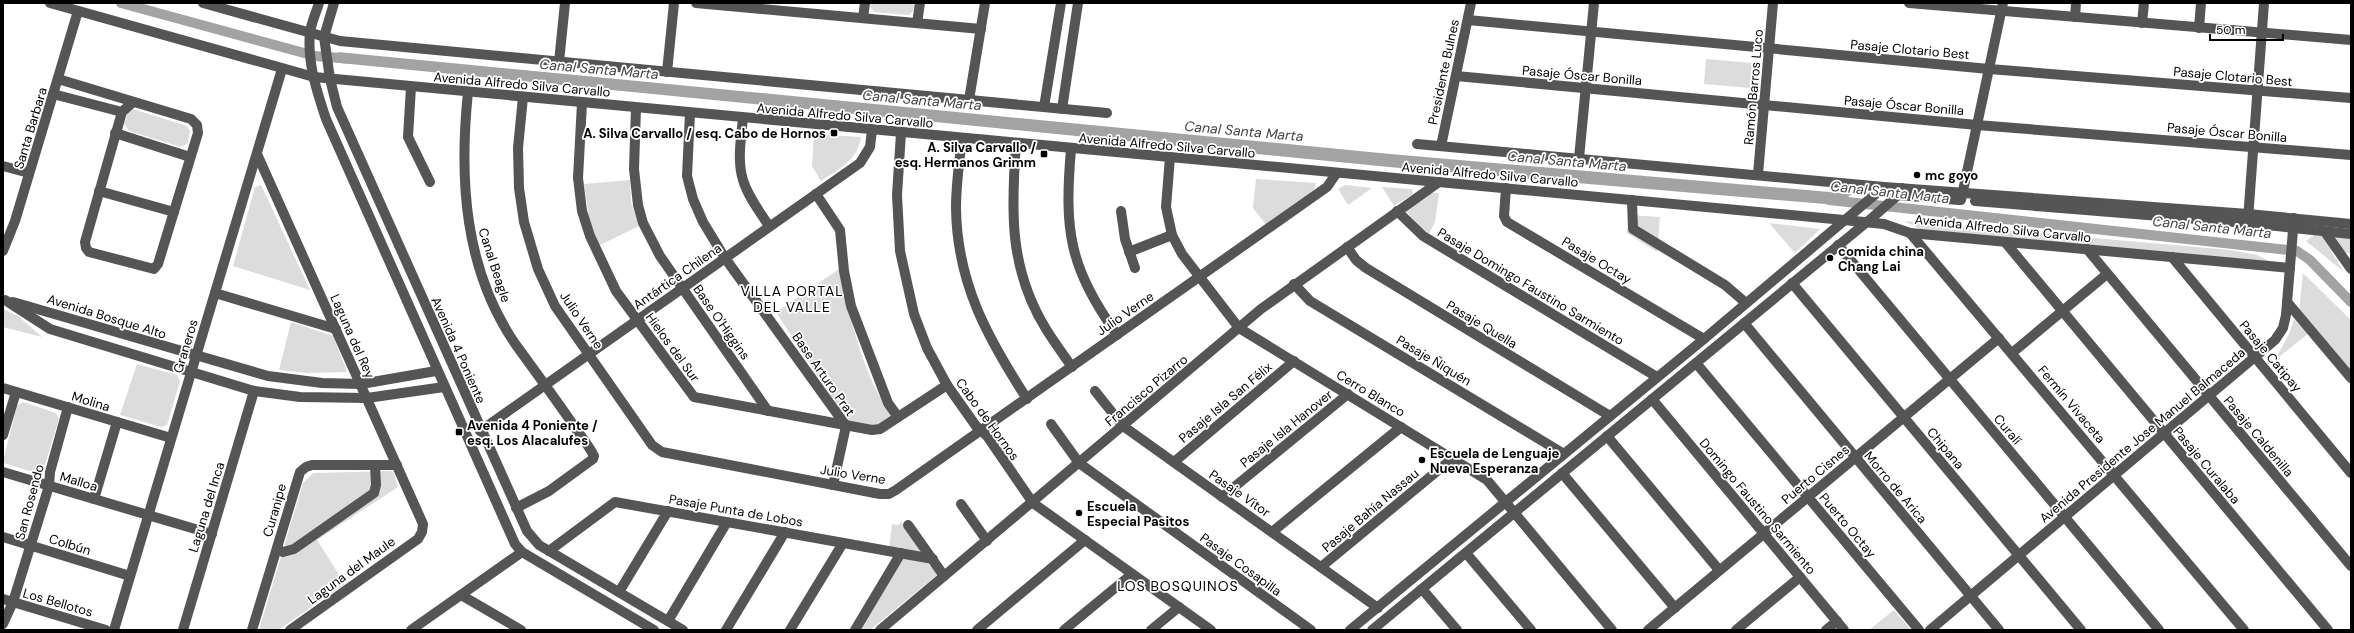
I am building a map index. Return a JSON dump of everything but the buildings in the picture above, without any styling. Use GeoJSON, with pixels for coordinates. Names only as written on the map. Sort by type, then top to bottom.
{"type":"FeatureCollection","features":[{"type":"Feature","properties":{"kind":"street","name":"Avenida Alfredo Silva Carvallo"},"geometry":{"type":"LineString","coordinates":[[50,3],[282,69],[314,77],[330,79],[962,139],[1170,157],[1336,174],[1848,217],[1869,220],[1910,233],[2172,257],[2291,264]]}},
{"type":"Feature","properties":{"kind":"street","name":"Avenida Alfredo Silva Carvallo"},"geometry":{"type":"LineString","coordinates":[[203,3],[310,32],[324,41],[340,41],[1107,113]]}},
{"type":"Feature","properties":{"kind":"street"},"geometry":{"type":"LineString","coordinates":[[319,3],[310,32],[312,67],[331,133],[511,536],[522,552],[638,626],[654,630]]}},
{"type":"Feature","properties":{"kind":"street","name":"Avenida 4 Poniente"},"geometry":{"type":"LineString","coordinates":[[334,3],[324,41],[330,79],[346,129],[480,430],[531,538],[549,551],[683,630]]}},
{"type":"Feature","properties":{"kind":"street"},"geometry":{"type":"LineString","coordinates":[[559,62],[565,3]]}},
{"type":"Feature","properties":{"kind":"street"},"geometry":{"type":"LineString","coordinates":[[667,72],[674,3]]}},
{"type":"Feature","properties":{"kind":"street"},"geometry":{"type":"LineString","coordinates":[[696,3],[799,8],[863,18],[981,29]]}},
{"type":"Feature","properties":{"kind":"street"},"geometry":{"type":"LineString","coordinates":[[863,18],[865,3]]}},
{"type":"Feature","properties":{"kind":"street"},"geometry":{"type":"LineString","coordinates":[[917,23],[920,3]]}},
{"type":"Feature","properties":{"kind":"street"},"geometry":{"type":"LineString","coordinates":[[969,100],[985,3]]}},
{"type":"Feature","properties":{"kind":"street"},"geometry":{"type":"LineString","coordinates":[[1044,107],[1061,3]]}},
{"type":"Feature","properties":{"kind":"street"},"geometry":{"type":"LineString","coordinates":[[1062,109],[1078,3]]}},
{"type":"Feature","properties":{"kind":"street","name":"Presidente Bulnes"},"geometry":{"type":"LineString","coordinates":[[1441,146],[1472,3]]}},
{"type":"Feature","properties":{"kind":"street"},"geometry":{"type":"LineString","coordinates":[[1579,158],[1594,3]]}},
{"type":"Feature","properties":{"kind":"street","name":"Ramón Barros Luco"},"geometry":{"type":"LineString","coordinates":[[1758,174],[1773,3]]}},
{"type":"Feature","properties":{"kind":"street"},"geometry":{"type":"LineString","coordinates":[[1909,3],[2003,7],[2075,17],[2351,40]]}},
{"type":"Feature","properties":{"kind":"street"},"geometry":{"type":"LineString","coordinates":[[2075,17],[2076,3]]}},
{"type":"Feature","properties":{"kind":"street"},"geometry":{"type":"LineString","coordinates":[[2142,23],[2144,3]]}},
{"type":"Feature","properties":{"kind":"street"},"geometry":{"type":"LineString","coordinates":[[2199,28],[2201,3]]}},
{"type":"Feature","properties":{"kind":"street"},"geometry":{"type":"LineString","coordinates":[[2248,219],[2264,3]]}},
{"type":"Feature","properties":{"kind":"street"},"geometry":{"type":"LineString","coordinates":[[1962,197],[2003,7]]}},
{"type":"Feature","properties":{"kind":"street","name":"Santa Barbara"},"geometry":{"type":"LineString","coordinates":[[3,251],[15,221],[78,11]]}},
{"type":"Feature","properties":{"kind":"street","name":"Pasaje Clotario Best"},"geometry":{"type":"LineString","coordinates":[[1468,20],[1989,69],[2351,98]]}},
{"type":"Feature","properties":{"kind":"street","name":"Graneros"},"geometry":{"type":"LineString","coordinates":[[114,630],[282,69]]}},
{"type":"Feature","properties":{"kind":"street","name":"Pasaje Óscar Bonilla"},"geometry":{"type":"LineString","coordinates":[[1456,76],[1978,125],[2351,155]]}},
{"type":"Feature","properties":{"kind":"street"},"geometry":{"type":"LineString","coordinates":[[58,79],[191,119],[197,125],[198,133],[158,264],[154,269],[89,252],[86,248],[85,242],[122,112],[133,102]]}},
{"type":"Feature","properties":{"kind":"street"},"geometry":{"type":"LineString","coordinates":[[411,87],[408,137],[430,182]]}},
{"type":"Feature","properties":{"kind":"street","name":"Canal Beagle"},"geometry":{"type":"LineString","coordinates":[[468,92],[464,136],[464,175],[467,221],[475,254],[498,315],[515,343],[545,384],[594,457],[549,491],[516,508]]}},
{"type":"Feature","properties":{"kind":"street"},"geometry":{"type":"LineString","coordinates":[[53,94],[122,112]]}},
{"type":"Feature","properties":{"kind":"street","name":"Julio Verne"},"geometry":{"type":"LineString","coordinates":[[523,97],[518,176],[524,222],[533,254],[549,293],[652,445],[658,451],[880,494],[889,494],[981,431],[1327,187],[1336,174]]}},
{"type":"Feature","properties":{"kind":"street","name":"Hielos del Sur"},"geometry":{"type":"LineString","coordinates":[[582,103],[578,165],[580,201],[584,220],[616,291],[694,397],[872,430],[880,429],[947,385]]}},
{"type":"Feature","properties":{"kind":"street","name":"Base O'Higgins"},"geometry":{"type":"LineString","coordinates":[[636,108],[634,169],[638,206],[650,238],[682,289],[768,411]]}},
{"type":"Feature","properties":{"kind":"street","name":"Base Arturo Prat"},"geometry":{"type":"LineString","coordinates":[[690,113],[686,164],[689,187],[703,222],[725,258],[846,426],[833,485]]}},
{"type":"Feature","properties":{"kind":"street"},"geometry":{"type":"LineString","coordinates":[[743,118],[741,147],[743,179],[747,190],[769,226]]}},
{"type":"Feature","properties":{"kind":"street","name":"Antártica Chilena"},"geometry":{"type":"LineString","coordinates":[[480,430],[860,163],[870,147],[872,130]]}},
{"type":"Feature","properties":{"kind":"street"},"geometry":{"type":"LineString","coordinates":[[115,133],[190,157]]}},
{"type":"Feature","properties":{"kind":"street","name":"Cabo de Hornos"},"geometry":{"type":"LineString","coordinates":[[901,133],[897,195],[901,259],[917,321],[928,348],[947,385],[1033,503],[1211,630]]}},
{"type":"Feature","properties":{"kind":"street"},"geometry":{"type":"LineString","coordinates":[[962,139],[956,208],[963,267],[981,322],[1001,360],[1026,399]]}},
{"type":"Feature","properties":{"kind":"street"},"geometry":{"type":"LineString","coordinates":[[1016,144],[1012,221],[1020,268],[1038,314],[1072,367]]}},
{"type":"Feature","properties":{"kind":"street","name":"Avenida Alfredo Silva Carvallo"},"geometry":{"type":"LineString","coordinates":[[1417,144],[1758,174],[1884,187],[1898,194],[1962,197],[2248,219],[2294,228],[2351,234]]}},
{"type":"Feature","properties":{"kind":"street"},"geometry":{"type":"LineString","coordinates":[[1071,149],[1067,205],[1074,253],[1089,292],[1117,335]]}},
{"type":"Feature","properties":{"kind":"street","name":"Laguna del Rey"},"geometry":{"type":"LineString","coordinates":[[256,154],[390,448],[422,520],[423,529]]}},
{"type":"Feature","properties":{"kind":"street","name":"Cerro Blanco"},"geometry":{"type":"LineString","coordinates":[[1170,157],[1166,207],[1172,235],[1182,254],[1199,278],[1239,328],[1487,480],[1506,500],[1514,512],[1612,630]]}},
{"type":"Feature","properties":{"kind":"street"},"geometry":{"type":"LineString","coordinates":[[3,166],[29,173]]}},
{"type":"Feature","properties":{"kind":"street"},"geometry":{"type":"LineString","coordinates":[[247,184],[256,179],[269,180]]}},
{"type":"Feature","properties":{"kind":"street","name":"Francisco Pizarro"},"geometry":{"type":"LineString","coordinates":[[880,630],[1033,503],[1239,328],[1294,284],[1439,182]]}},
{"type":"Feature","properties":{"kind":"street"},"geometry":{"type":"LineString","coordinates":[[1350,630],[1506,500],[1704,339],[1884,187]]}},
{"type":"Feature","properties":{"kind":"street","name":"Pasaje Octay"},"geometry":{"type":"LineString","coordinates":[[1506,188],[1504,216],[1507,222],[1704,339]]}},
{"type":"Feature","properties":{"kind":"street"},"geometry":{"type":"LineString","coordinates":[[99,191],[174,212]]}},
{"type":"Feature","properties":{"kind":"street"},"geometry":{"type":"LineString","coordinates":[[816,194],[840,230],[844,271],[851,306],[888,403],[898,417]]}},
{"type":"Feature","properties":{"kind":"street"},"geometry":{"type":"LineString","coordinates":[[1377,628],[1422,588],[1869,220],[1898,194]]}},
{"type":"Feature","properties":{"kind":"street"},"geometry":{"type":"LineString","coordinates":[[1632,200],[1631,224],[1633,229],[1731,289],[1746,303]]}},
{"type":"Feature","properties":{"kind":"street"},"geometry":{"type":"LineString","coordinates":[[1121,211],[1129,252],[1136,268]]}},
{"type":"Feature","properties":{"kind":"street","name":"Pasaje Domingo Faustino Sarmiento"},"geometry":{"type":"LineString","coordinates":[[1397,211],[1423,236],[1657,377]]}},
{"type":"Feature","properties":{"kind":"street","name":"Avenida Alfredo Silva Carvallo"},"geometry":{"type":"LineString","coordinates":[[2294,228],[2351,224]]}},
{"type":"Feature","properties":{"kind":"street","name":"Avenida Presidente Jose Manuel Balmaceda"},"geometry":{"type":"LineString","coordinates":[[1930,630],[2255,358],[2280,334],[2287,302],[2294,228]]}},
{"type":"Feature","properties":{"kind":"street"},"geometry":{"type":"LineString","coordinates":[[2325,232],[2351,269]]}},
{"type":"Feature","properties":{"kind":"street","name":"Fermín Vivaceta"},"geometry":{"type":"LineString","coordinates":[[1910,233],[2244,630]]}},
{"type":"Feature","properties":{"kind":"street"},"geometry":{"type":"LineString","coordinates":[[1129,252],[1172,235]]}},
{"type":"Feature","properties":{"kind":"street","name":"Pasaje Curalaba"},"geometry":{"type":"LineString","coordinates":[[2006,242],[2328,630]]}},
{"type":"Feature","properties":{"kind":"street","name":"Curalí"},"geometry":{"type":"LineString","coordinates":[[1838,245],[2158,630]]}},
{"type":"Feature","properties":{"kind":"street","name":"Pasaje Quella"},"geometry":{"type":"LineString","coordinates":[[1347,247],[1356,260],[1366,268],[1610,416]]}},
{"type":"Feature","properties":{"kind":"street","name":"Pasaje Caldenilla"},"geometry":{"type":"LineString","coordinates":[[2087,249],[2351,566]]}},
{"type":"Feature","properties":{"kind":"street","name":"Pasaje Catipay"},"geometry":{"type":"LineString","coordinates":[[2172,257],[2351,473]]}},
{"type":"Feature","properties":{"kind":"street"},"geometry":{"type":"LineString","coordinates":[[2012,353],[2107,274]]}},
{"type":"Feature","properties":{"kind":"street","name":"Chipana"},"geometry":{"type":"LineString","coordinates":[[1792,283],[2081,630]]}},
{"type":"Feature","properties":{"kind":"street","name":"Pasaje Ñiquén"},"geometry":{"type":"LineString","coordinates":[[1294,284],[1310,301],[1564,454]]}},
{"type":"Feature","properties":{"kind":"street"},"geometry":{"type":"LineString","coordinates":[[215,293],[336,329]]}},
{"type":"Feature","properties":{"kind":"street","name":"Avenida Bosque Alto"},"geometry":{"type":"LineString","coordinates":[[4,300],[268,376],[322,383],[361,384],[436,371]]}},
{"type":"Feature","properties":{"kind":"street","name":"Avenida Bosque Alto"},"geometry":{"type":"LineString","coordinates":[[4,300],[50,329],[254,391],[300,397],[367,398],[444,387]]}},
{"type":"Feature","properties":{"kind":"street"},"geometry":{"type":"LineString","coordinates":[[2287,302],[2351,378]]}},
{"type":"Feature","properties":{"kind":"street","name":"Morro de Arica"},"geometry":{"type":"LineString","coordinates":[[1744,323],[1999,630]]}},
{"type":"Feature","properties":{"kind":"street","name":"Puerto Cisnes"},"geometry":{"type":"LineString","coordinates":[[1648,630],[1999,338]]}},
{"type":"Feature","properties":{"kind":"street","name":"Pasaje Isla San Félix"},"geometry":{"type":"LineString","coordinates":[[1174,462],[1294,361]]}},
{"type":"Feature","properties":{"kind":"street","name":"Puerto Octay"},"geometry":{"type":"LineString","coordinates":[[1696,363],[1919,630]]}},
{"type":"Feature","properties":{"kind":"street","name":"Molina"},"geometry":{"type":"LineString","coordinates":[[3,388],[171,438]]}},
{"type":"Feature","properties":{"kind":"street","name":"Laguna del Inca"},"geometry":{"type":"LineString","coordinates":[[183,630],[254,391]]}},
{"type":"Feature","properties":{"kind":"street","name":"Pasaje Vítor"},"geometry":{"type":"LineString","coordinates":[[1095,391],[1123,426],[1378,608]]}},
{"type":"Feature","properties":{"kind":"street"},"geometry":{"type":"LineString","coordinates":[[3,435],[16,392]]}},
{"type":"Feature","properties":{"kind":"street","name":"Pasaje Isla Hanover"},"geometry":{"type":"LineString","coordinates":[[1222,497],[1348,394]]}},
{"type":"Feature","properties":{"kind":"street","name":"Domingo Faustino Sarmiento"},"geometry":{"type":"LineString","coordinates":[[1652,399],[1844,630]]}},
{"type":"Feature","properties":{"kind":"street","name":"San Rosendo"},"geometry":{"type":"LineString","coordinates":[[3,624],[8,601],[30,545],[49,486],[50,472],[68,408]]}},
{"type":"Feature","properties":{"kind":"street"},"geometry":{"type":"LineString","coordinates":[[94,500],[117,422]]}},
{"type":"Feature","properties":{"kind":"street","name":"Pasaje Cosapilla"},"geometry":{"type":"LineString","coordinates":[[1051,424],[1079,463],[1311,630]]}},
{"type":"Feature","properties":{"kind":"street"},"geometry":{"type":"LineString","coordinates":[[1272,532],[1401,427]]}},
{"type":"Feature","properties":{"kind":"street"},"geometry":{"type":"LineString","coordinates":[[1607,436],[1720,570]]}},
{"type":"Feature","properties":{"kind":"street"},"geometry":{"type":"LineString","coordinates":[[276,549],[283,552],[294,549],[374,494],[376,485],[375,465],[390,448]]}},
{"type":"Feature","properties":{"kind":"street","name":"Pasaje Bahía Nassau"},"geometry":{"type":"LineString","coordinates":[[1321,567],[1453,458]]}},
{"type":"Feature","properties":{"kind":"street","name":"Curanipe"},"geometry":{"type":"LineString","coordinates":[[252,630],[298,476],[303,468],[312,465],[397,465]]}},
{"type":"Feature","properties":{"kind":"street","name":"Malloa"},"geometry":{"type":"LineString","coordinates":[[3,472],[212,534]]}},
{"type":"Feature","properties":{"kind":"street"},"geometry":{"type":"LineString","coordinates":[[1562,473],[1675,608]]}},
{"type":"Feature","properties":{"kind":"street","name":"Pasaje Punta de Lobos"},"geometry":{"type":"LineString","coordinates":[[549,551],[615,502],[933,559]]}},
{"type":"Feature","properties":{"kind":"street"},"geometry":{"type":"LineString","coordinates":[[961,504],[987,541]]}},
{"type":"Feature","properties":{"kind":"street"},"geometry":{"type":"LineString","coordinates":[[619,592],[668,511]]}},
{"type":"Feature","properties":{"kind":"street"},"geometry":{"type":"LineString","coordinates":[[668,621],[726,522]]}},
{"type":"Feature","properties":{"kind":"street"},"geometry":{"type":"LineString","coordinates":[[908,525],[944,576]]}},
{"type":"Feature","properties":{"kind":"street","name":"Laguna del Maule"},"geometry":{"type":"LineString","coordinates":[[290,630],[418,539],[423,529]]}},
{"type":"Feature","properties":{"kind":"street"},"geometry":{"type":"LineString","coordinates":[[726,630],[785,532]]}},
{"type":"Feature","properties":{"kind":"street","name":"Colbún"},"geometry":{"type":"LineString","coordinates":[[3,537],[130,576]]}},
{"type":"Feature","properties":{"kind":"street"},"geometry":{"type":"LineString","coordinates":[[977,630],[1085,540]]}},
{"type":"Feature","properties":{"kind":"street"},"geometry":{"type":"LineString","coordinates":[[790,630],[843,543]]}},
{"type":"Feature","properties":{"kind":"street"},"geometry":{"type":"LineString","coordinates":[[412,630],[522,552]]}},
{"type":"Feature","properties":{"kind":"street"},"geometry":{"type":"LineString","coordinates":[[1466,552],[1530,630]]}},
{"type":"Feature","properties":{"kind":"street"},"geometry":{"type":"LineString","coordinates":[[855,630],[901,554]]}},
{"type":"Feature","properties":{"kind":"street"},"geometry":{"type":"LineString","coordinates":[[1064,630],[1132,574]]}},
{"type":"Feature","properties":{"kind":"street"},"geometry":{"type":"LineString","coordinates":[[1736,630],[1800,577]]}},
{"type":"Feature","properties":{"kind":"street"},"geometry":{"type":"LineString","coordinates":[[1422,588],[1457,630]]}},
{"type":"Feature","properties":{"kind":"street"},"geometry":{"type":"LineString","coordinates":[[461,595],[521,630]]}},
{"type":"Feature","properties":{"kind":"street","name":"Los Bellotos"},"geometry":{"type":"LineString","coordinates":[[8,601],[106,630]]}},
{"type":"Feature","properties":{"kind":"street"},"geometry":{"type":"LineString","coordinates":[[1151,630],[1179,607]]}},
{"type":"Feature","properties":{"kind":"street"},"geometry":{"type":"LineString","coordinates":[[1826,630],[1837,621]]}},
{"type":"Feature","properties":{"kind":"shaded area"},"geometry":{"type":"Polygon","coordinates":[[[871,3],[915,3],[913,11],[909,15],[874,12],[870,7],[871,3]]]}},
{"type":"Feature","properties":{"kind":"shaded area"},"geometry":{"type":"Polygon","coordinates":[[[338,52],[1390,154],[1852,194],[1837,205],[1389,167],[340,63],[338,52]]]}},
{"type":"Feature","properties":{"kind":"shaded area"},"geometry":{"type":"Polygon","coordinates":[[[1706,59],[1752,63],[1750,88],[1704,84],[1706,59]]]}},
{"type":"Feature","properties":{"kind":"shaded area"},"geometry":{"type":"Polygon","coordinates":[[[133,109],[187,126],[190,131],[188,143],[181,147],[129,131],[124,124],[128,113],[133,109]]]}},
{"type":"Feature","properties":{"kind":"shaded area"},"geometry":{"type":"Polygon","coordinates":[[[814,134],[861,137],[856,152],[852,158],[841,168],[821,181],[812,166],[814,134]]]}},
{"type":"Feature","properties":{"kind":"shaded area"},"geometry":{"type":"Polygon","coordinates":[[[1256,179],[1316,183],[1314,190],[1267,226],[1253,208],[1256,179]]]}},
{"type":"Feature","properties":{"kind":"shaded area"},"geometry":{"type":"Polygon","coordinates":[[[630,180],[631,202],[639,226],[598,246],[589,218],[584,184],[630,180]]]}},
{"type":"Feature","properties":{"kind":"shaded area"},"geometry":{"type":"Polygon","coordinates":[[[261,185],[310,290],[233,266],[255,187],[261,185]]]}},
{"type":"Feature","properties":{"kind":"shaded area"},"geometry":{"type":"Polygon","coordinates":[[[1345,185],[1372,188],[1348,205],[1338,189],[1345,185]]]}},
{"type":"Feature","properties":{"kind":"shaded area"},"geometry":{"type":"Polygon","coordinates":[[[1382,187],[1412,189],[1413,194],[1394,206],[1382,187]]]}},
{"type":"Feature","properties":{"kind":"shaded area"},"geometry":{"type":"Polygon","coordinates":[[[1430,193],[1439,193],[1435,222],[1429,234],[1417,225],[1406,211],[1430,193]]]}},
{"type":"Feature","properties":{"kind":"shaded area"},"geometry":{"type":"Polygon","coordinates":[[[1629,215],[1660,217],[1657,252],[1627,233],[1629,215]]]}},
{"type":"Feature","properties":{"kind":"shaded area"},"geometry":{"type":"Polygon","coordinates":[[[1904,221],[2230,250],[2257,255],[2277,265],[1924,231],[1904,221]]]}},
{"type":"Feature","properties":{"kind":"shaded area"},"geometry":{"type":"Polygon","coordinates":[[[1769,223],[1820,229],[1795,253],[1769,223]]]}},
{"type":"Feature","properties":{"kind":"shaded area"},"geometry":{"type":"Polygon","coordinates":[[[2314,235],[2351,238],[2351,253],[2331,251],[2344,272],[2306,241],[2314,235]]]}},
{"type":"Feature","properties":{"kind":"shaded area","name":"VILLA PORTAL DEL VALLE"},"geometry":{"type":"Polygon","coordinates":[[[839,269],[853,326],[866,366],[883,402],[893,417],[878,426],[849,424],[776,312],[839,269]]]}},
{"type":"Feature","properties":{"kind":"shaded area"},"geometry":{"type":"Polygon","coordinates":[[[2303,273],[2351,320],[2351,373],[2299,313],[2303,273]]]}},
{"type":"Feature","properties":{"kind":"shaded area"},"geometry":{"type":"Polygon","coordinates":[[[3,309],[18,316],[42,337],[3,327],[3,309]]]}},
{"type":"Feature","properties":{"kind":"shaded area"},"geometry":{"type":"Polygon","coordinates":[[[2294,319],[2308,334],[2275,360],[2289,334],[2294,319]]]}},
{"type":"Feature","properties":{"kind":"shaded area"},"geometry":{"type":"Polygon","coordinates":[[[291,322],[333,336],[347,372],[307,373],[279,370],[291,322]]]}},
{"type":"Feature","properties":{"kind":"shaded area"},"geometry":{"type":"Polygon","coordinates":[[[137,364],[177,375],[180,381],[167,425],[162,427],[120,415],[137,364]]]}},
{"type":"Feature","properties":{"kind":"shaded area"},"geometry":{"type":"Polygon","coordinates":[[[23,402],[56,413],[59,419],[43,471],[39,474],[4,463],[3,461],[17,406],[23,402]]]}},
{"type":"Feature","properties":{"kind":"shaded area"},"geometry":{"type":"Polygon","coordinates":[[[393,471],[398,487],[317,540],[345,584],[278,630],[259,630],[303,483],[313,473],[393,471]]]}},
{"type":"Feature","properties":{"kind":"shaded area"},"geometry":{"type":"Polygon","coordinates":[[[901,522],[921,552],[889,548],[892,524],[898,525],[901,522]]]}},
{"type":"Feature","properties":{"kind":"shaded area"},"geometry":{"type":"Polygon","coordinates":[[[903,558],[927,563],[938,574],[870,630],[859,630],[903,558]]]}},
{"type":"Feature","properties":{"kind":"shaded area"},"geometry":{"type":"Polygon","coordinates":[[[1894,610],[1911,630],[1869,630],[1894,610]]]}},
{"type":"Feature","properties":{"kind":"waterway","name":"Canal Santa Marta"},"geometry":{"type":"LineString","coordinates":[[121,3],[315,56],[352,59]]}},
{"type":"Feature","properties":{"kind":"waterway","name":"Canal Santa Marta"},"geometry":{"type":"LineString","coordinates":[[1829,200],[2297,251],[2310,260],[2351,302]]}},
{"type":"Feature","properties":{"kind":"place","name":"A. Silva Carvallo / esq. Cabo de Hornos"},"geometry":{"type":"Point","coordinates":[834,133]}},
{"type":"Feature","properties":{"kind":"place","name":"A. Silva Carvallo / esq. Hermanos Grimm"},"geometry":{"type":"Point","coordinates":[1044,154]}},
{"type":"Feature","properties":{"kind":"place","name":"mc goyo"},"geometry":{"type":"Point","coordinates":[1917,175]}},
{"type":"Feature","properties":{"kind":"place","name":"comida china Chang Lai"},"geometry":{"type":"Point","coordinates":[1830,258]}},
{"type":"Feature","properties":{"kind":"place","name":"Avenida 4 Poniente / esq. Los Alacalufes"},"geometry":{"type":"Point","coordinates":[459,432]}},
{"type":"Feature","properties":{"kind":"place","name":"Escuela de Lenguaje Nueva Esperanza"},"geometry":{"type":"Point","coordinates":[1422,460]}},
{"type":"Feature","properties":{"kind":"place","name":"Escuela Especial Pasitos"},"geometry":{"type":"Point","coordinates":[1079,513]}},
{"type":"Feature","properties":{"kind":"district","name":"VILLA PORTAL DEL VALLE"},"geometry":{"type":"Point","coordinates":[792,300]}},
{"type":"Feature","properties":{"kind":"district","name":"LOS BOSQUINOS"},"geometry":{"type":"Point","coordinates":[1178,586]}}]}
